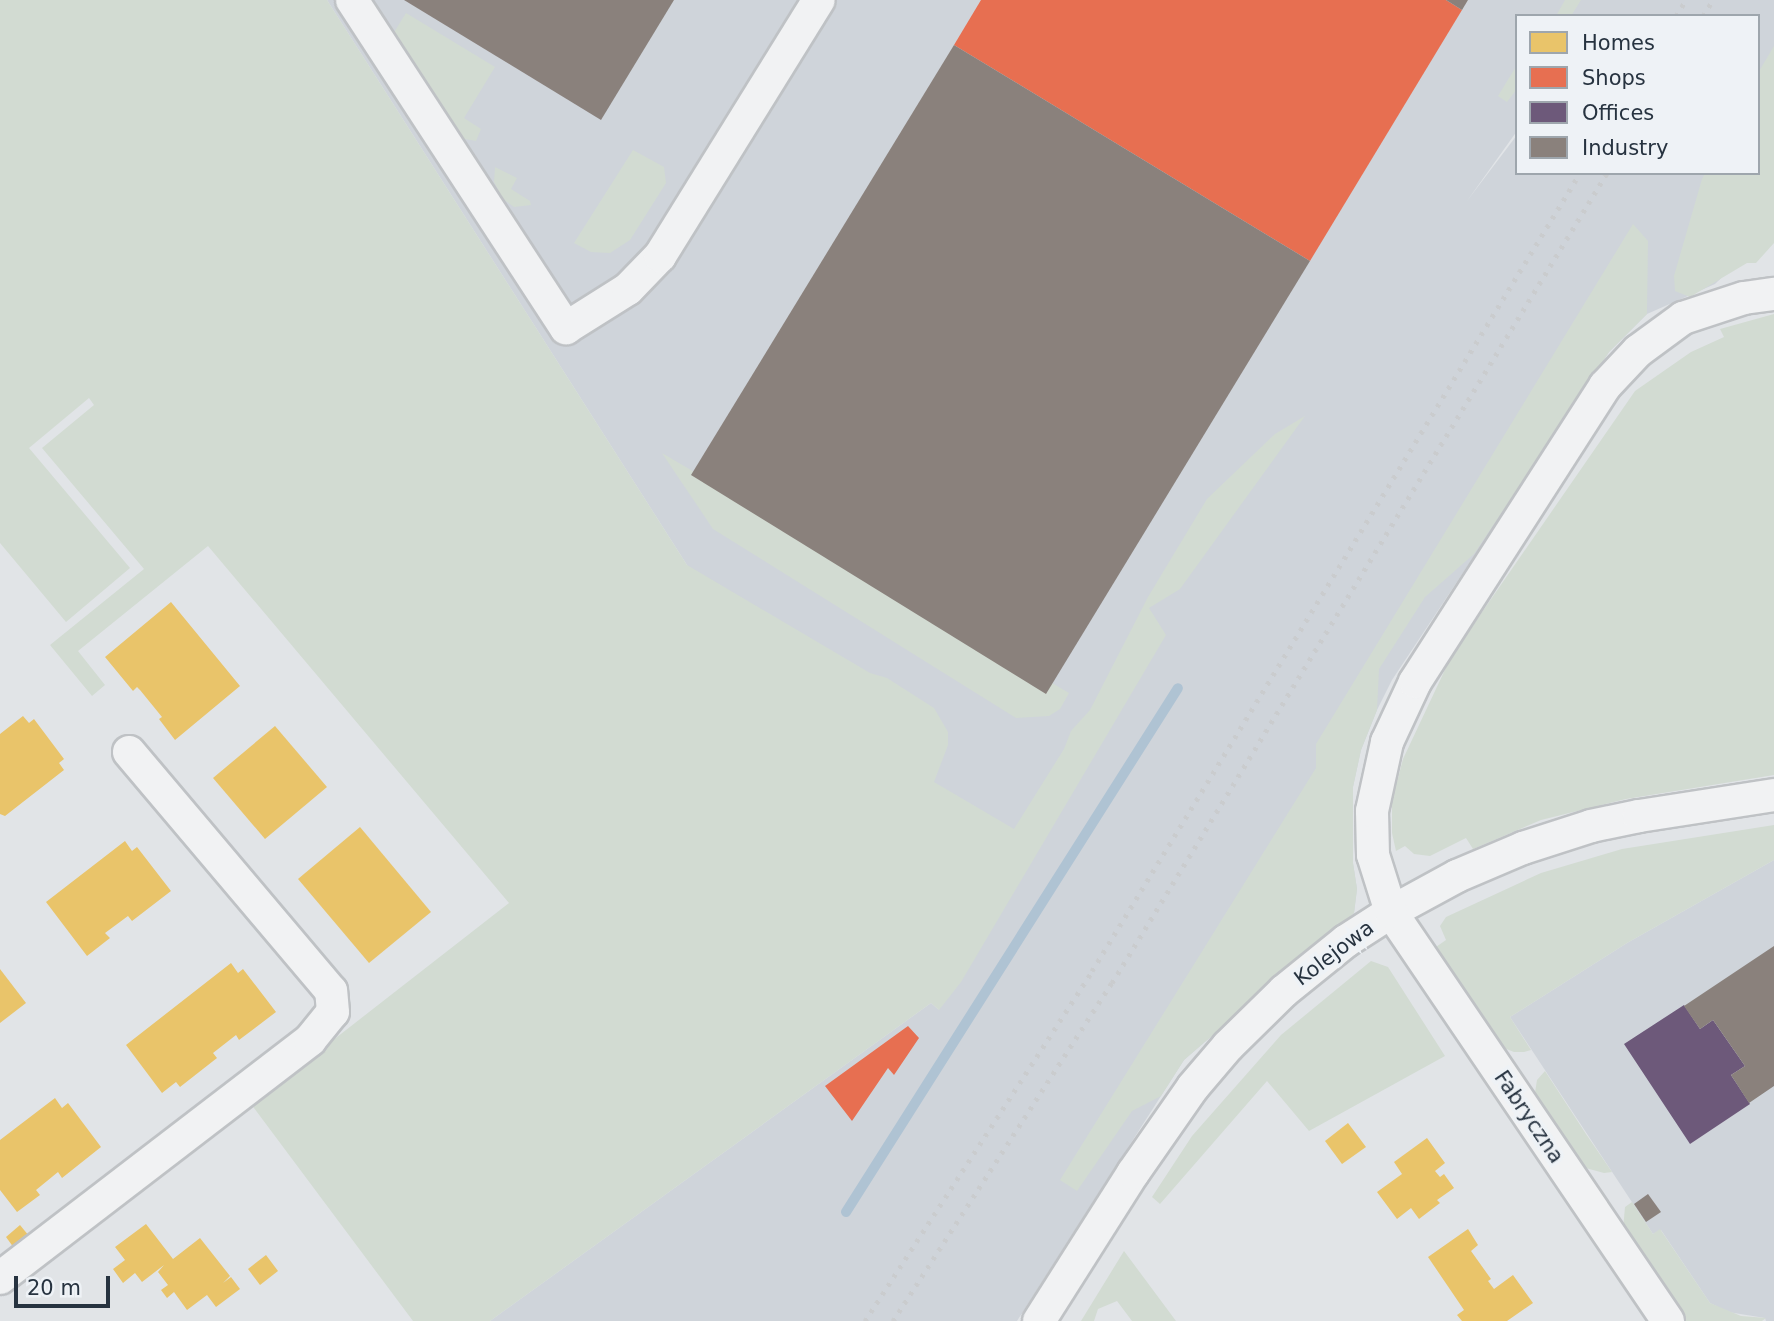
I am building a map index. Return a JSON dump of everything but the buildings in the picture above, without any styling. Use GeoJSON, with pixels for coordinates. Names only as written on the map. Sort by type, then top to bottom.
{"type":"FeatureCollection","features":[{"type":"Feature","properties":{"kind":"street"},"geometry":{"type":"LineString","coordinates":[[352,0],[566,328],[628,289],[660,256],[819,0]]}},
{"type":"Feature","properties":{"kind":"street","name":"Fabryczna"},"geometry":{"type":"LineString","coordinates":[[1668,1321],[1391,912],[1373,855],[1372,811],[1387,742],[1415,682],[1605,386],[1638,351],[1684,318],[1744,298],[1774,294]]}},
{"type":"Feature","properties":{"kind":"street"},"geometry":{"type":"LineString","coordinates":[[0,1278],[310,1040],[334,1012],[331,991],[129,752]]}},
{"type":"Feature","properties":{"kind":"street","name":"Kolejowa"},"geometry":{"type":"LineString","coordinates":[[1040,1321],[1133,1173],[1193,1087],[1228,1046],[1284,991],[1346,942],[1391,912],[1491,860],[1591,826],[1680,808],[1774,795]]}},
{"type":"Feature","properties":{"kind":"shaded area"},"geometry":{"type":"Polygon","coordinates":[[[0,0],[327,0],[687,565],[870,673],[887,678],[934,708],[948,732],[948,745],[934,782],[1014,829],[1064,749],[1071,731],[1090,710],[1148,597],[1207,499],[1275,434],[1305,416],[1180,589],[1149,608],[1166,635],[961,982],[939,1010],[931,1003],[490,1321],[413,1321],[251,1104],[509,903],[208,546],[78,651],[105,685],[92,696],[50,645],[144,569],[42,448],[94,405],[89,398],[29,448],[130,568],[66,622],[0,543],[0,0]]]}},
{"type":"Feature","properties":{"kind":"shaded area"},"geometry":{"type":"Polygon","coordinates":[[[327,0],[1774,0],[1774,227],[1715,284],[1647,314],[1609,352],[1392,680],[1377,710],[1361,750],[1353,787],[1353,863],[1357,889],[1354,913],[1184,1060],[1017,1321],[490,1321],[931,1003],[939,1010],[687,565],[327,0]]]}},
{"type":"Feature","properties":{"kind":"shaded area"},"geometry":{"type":"Polygon","coordinates":[[[1565,0],[1581,0],[1572,14],[1557,14],[1565,0]]]}},
{"type":"Feature","properties":{"kind":"shaded area"},"geometry":{"type":"Polygon","coordinates":[[[406,13],[495,67],[464,118],[481,129],[476,141],[459,138],[393,34],[406,13]]]}},
{"type":"Feature","properties":{"kind":"shaded area"},"geometry":{"type":"Polygon","coordinates":[[[1774,46],[1774,243],[1756,263],[1747,263],[1690,297],[1675,291],[1674,276],[1704,175],[1760,175],[1760,70],[1774,46]]]}},
{"type":"Feature","properties":{"kind":"shaded area"},"geometry":{"type":"Polygon","coordinates":[[[1515,68],[1515,92],[1507,102],[1498,96],[1515,68]]]}},
{"type":"Feature","properties":{"kind":"shaded area"},"geometry":{"type":"Polygon","coordinates":[[[633,150],[664,167],[666,183],[630,240],[610,253],[591,252],[574,243],[633,150]]]}},
{"type":"Feature","properties":{"kind":"shaded area"},"geometry":{"type":"Polygon","coordinates":[[[495,167],[517,178],[511,189],[530,201],[531,205],[514,207],[503,199],[494,182],[495,167]]]}},
{"type":"Feature","properties":{"kind":"shaded area"},"geometry":{"type":"Polygon","coordinates":[[[1633,224],[1648,241],[1647,314],[1609,352],[1474,554],[1425,597],[1379,669],[1377,710],[1361,750],[1353,787],[1353,863],[1357,889],[1354,913],[1184,1060],[1161,1096],[1132,1111],[1077,1191],[1060,1180],[1316,768],[1316,744],[1633,224]]]}},
{"type":"Feature","properties":{"kind":"shaded area"},"geometry":{"type":"Polygon","coordinates":[[[1774,314],[1774,775],[1626,799],[1541,820],[1473,849],[1466,838],[1430,856],[1414,854],[1405,846],[1396,851],[1392,833],[1392,801],[1403,759],[1451,657],[1635,391],[1691,352],[1724,337],[1720,329],[1774,314]]]}},
{"type":"Feature","properties":{"kind":"shaded area"},"geometry":{"type":"Polygon","coordinates":[[[662,453],[1069,693],[1060,709],[1049,716],[1016,718],[713,529],[662,453]]]}},
{"type":"Feature","properties":{"kind":"shaded area"},"geometry":{"type":"Polygon","coordinates":[[[1774,825],[1774,860],[1627,943],[1510,1017],[1531,1050],[1514,1052],[1499,1046],[1433,949],[1446,940],[1440,926],[1446,917],[1541,873],[1622,849],[1774,825]]]}},
{"type":"Feature","properties":{"kind":"shaded area"},"geometry":{"type":"Polygon","coordinates":[[[1774,860],[1774,1321],[1766,1321],[1765,1318],[1728,1312],[1710,1303],[1661,1230],[1653,1234],[1510,1017],[1627,943],[1774,860]]]}},
{"type":"Feature","properties":{"kind":"shaded area"},"geometry":{"type":"Polygon","coordinates":[[[1371,961],[1388,967],[1445,1056],[1309,1131],[1267,1081],[1160,1204],[1152,1197],[1192,1136],[1281,1035],[1371,961]]]}},
{"type":"Feature","properties":{"kind":"shaded area"},"geometry":{"type":"Polygon","coordinates":[[[1545,1071],[1612,1172],[1604,1173],[1582,1167],[1534,1099],[1537,1080],[1545,1071]]]}},
{"type":"Feature","properties":{"kind":"shaded area"},"geometry":{"type":"Polygon","coordinates":[[[1632,1202],[1653,1234],[1660,1229],[1710,1303],[1741,1316],[1766,1318],[1762,1321],[1686,1321],[1623,1229],[1625,1207],[1632,1202]]]}},
{"type":"Feature","properties":{"kind":"shaded area"},"geometry":{"type":"Polygon","coordinates":[[[1124,1251],[1176,1321],[1132,1321],[1117,1301],[1098,1309],[1094,1321],[1081,1321],[1124,1251]]]}},
{"type":"Feature","properties":{"kind":"waterway"},"geometry":{"type":"LineString","coordinates":[[846,1212],[1178,688]]}},
{"type":"Feature","properties":{"kind":"railway"},"geometry":{"type":"LineString","coordinates":[[1677,14],[1686,0]]}},
{"type":"Feature","properties":{"kind":"railway"},"geometry":{"type":"LineString","coordinates":[[1704,14],[1713,0]]}},
{"type":"Feature","properties":{"kind":"railway"},"geometry":{"type":"LineString","coordinates":[[865,1321],[1092,971],[1579,175]]}},
{"type":"Feature","properties":{"kind":"railway"},"geometry":{"type":"LineString","coordinates":[[893,1321],[1112,983],[1606,175]]}}]}
